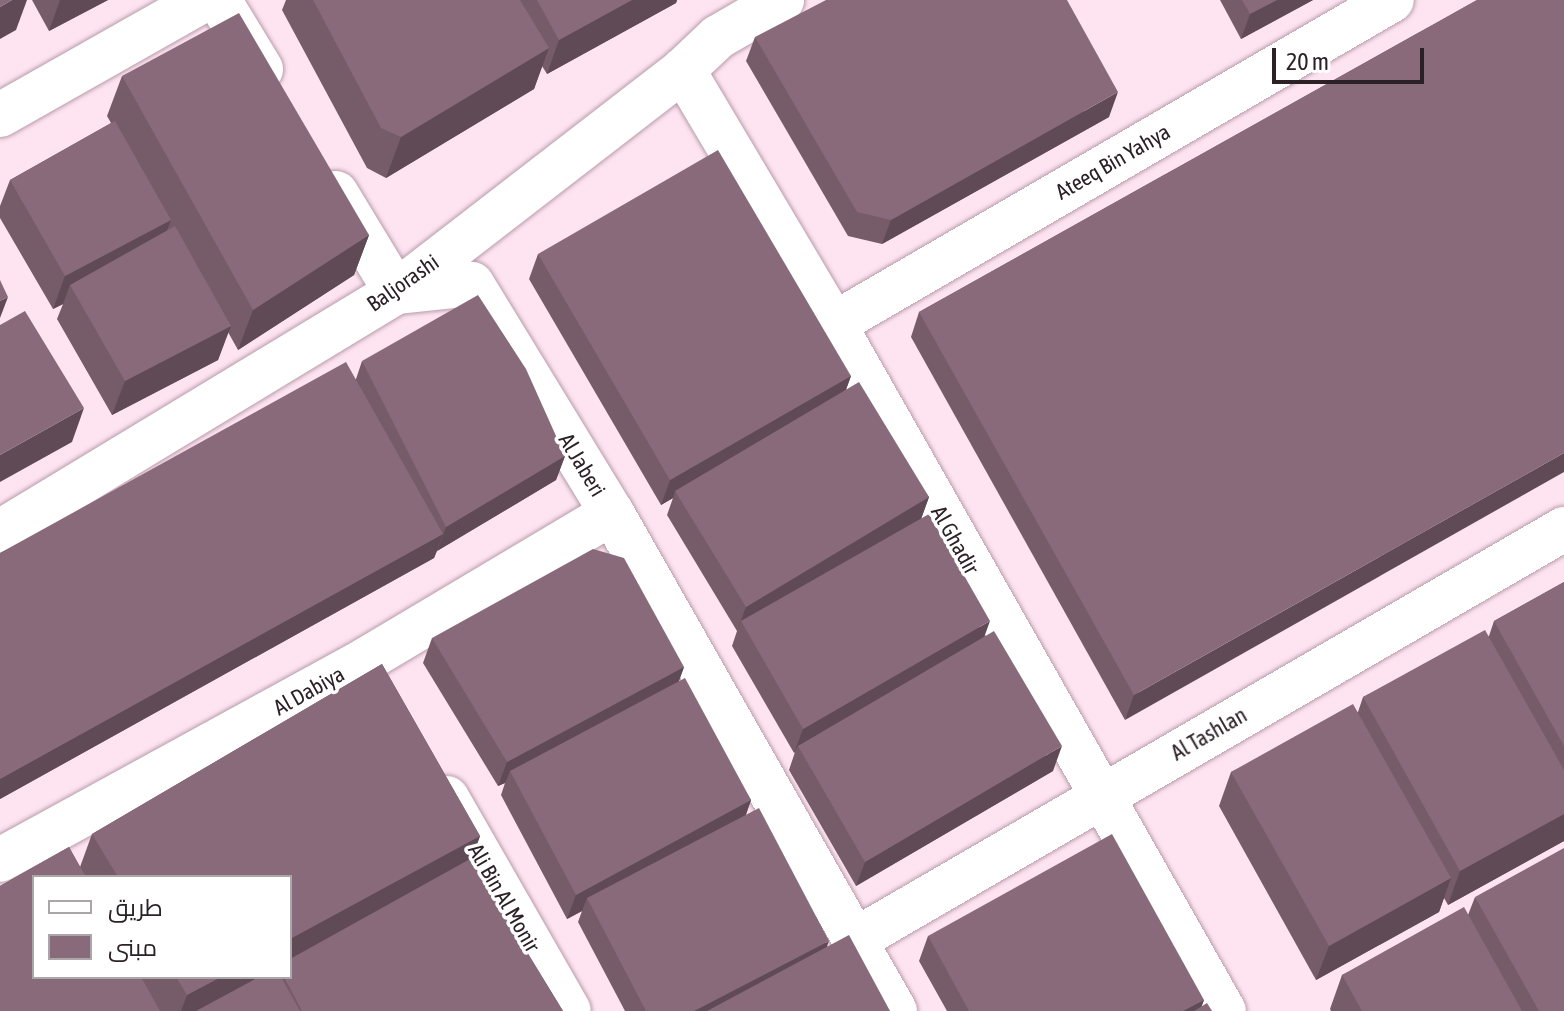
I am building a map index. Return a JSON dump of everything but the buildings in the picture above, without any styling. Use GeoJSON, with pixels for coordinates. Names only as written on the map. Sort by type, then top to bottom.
{"type":"FeatureCollection","features":[{"type":"Feature","properties":{"kind":"street"},"geometry":{"type":"LineString","coordinates":[[0,115],[203,0]]}},
{"type":"Feature","properties":{"kind":"street"},"geometry":{"type":"LineString","coordinates":[[219,0],[284,106]]}},
{"type":"Feature","properties":{"kind":"street","name":"Baljorashi"},"geometry":{"type":"LineString","coordinates":[[0,532],[396,292],[683,70],[718,37],[782,0]]}},
{"type":"Feature","properties":{"kind":"street","name":"Ateeq Bin Yahya"},"geometry":{"type":"LineString","coordinates":[[834,324],[1392,0]]}},
{"type":"Feature","properties":{"kind":"street","name":"Al Ghadir"},"geometry":{"type":"LineString","coordinates":[[683,70],[834,324],[1099,797],[1224,1011]]}},
{"type":"Feature","properties":{"kind":"street"},"geometry":{"type":"LineString","coordinates":[[316,159],[396,292]]}},
{"type":"Feature","properties":{"kind":"street","name":"Al Jaberi"},"geometry":{"type":"LineString","coordinates":[[396,292],[472,284],[612,513],[895,1011]]}},
{"type":"Feature","properties":{"kind":"street","name":"Al Dabiya"},"geometry":{"type":"LineString","coordinates":[[0,860],[367,659],[612,513]]}},
{"type":"Feature","properties":{"kind":"street","name":"Al Tashlan"},"geometry":{"type":"LineString","coordinates":[[855,940],[1564,529]]}},
{"type":"Feature","properties":{"kind":"street"},"geometry":{"type":"LineString","coordinates":[[367,659],[390,700]]}},
{"type":"Feature","properties":{"kind":"street","name":"Ali Bin Al Monir"},"geometry":{"type":"LineString","coordinates":[[429,767],[569,1011]]}}]}
